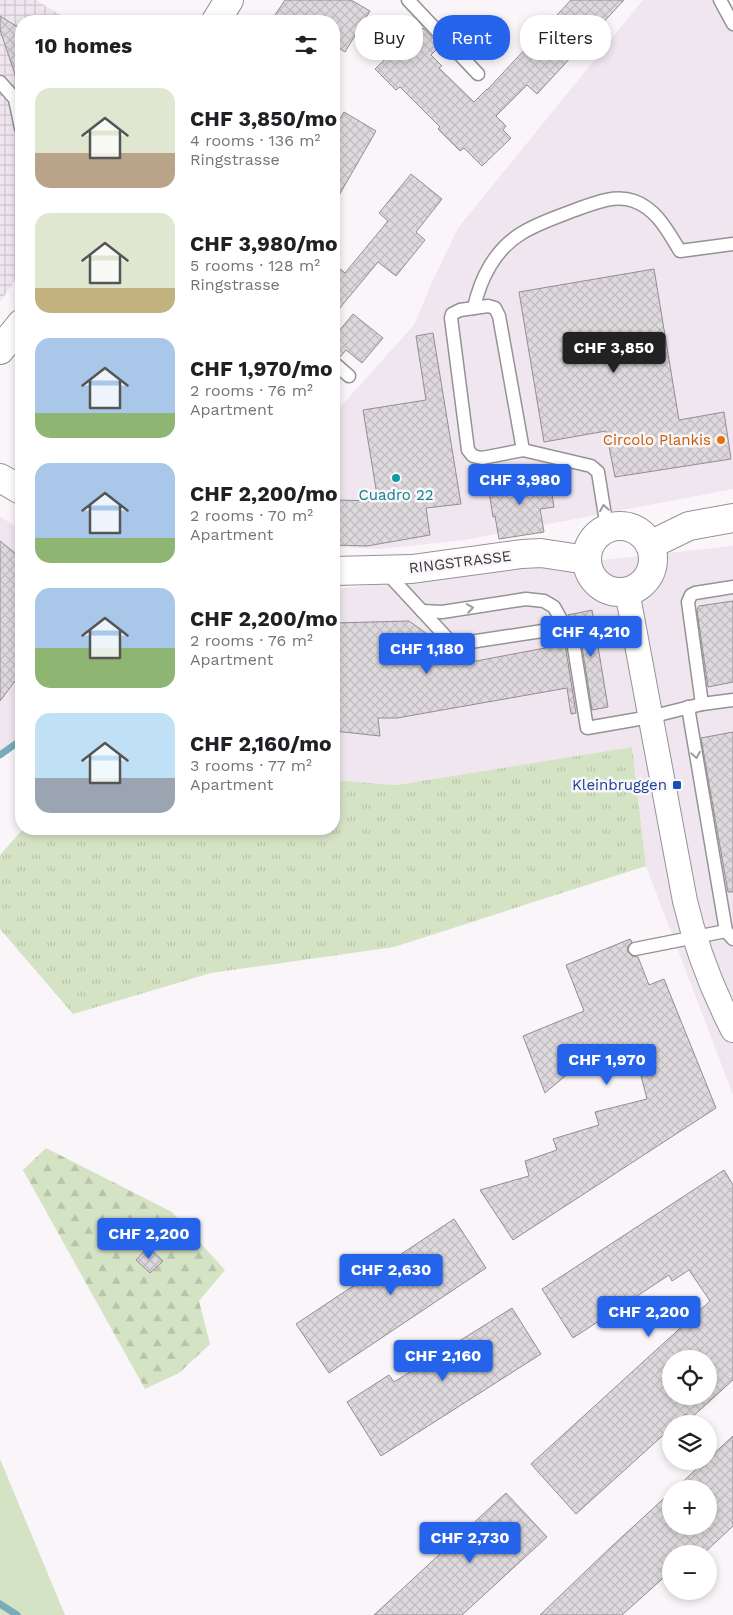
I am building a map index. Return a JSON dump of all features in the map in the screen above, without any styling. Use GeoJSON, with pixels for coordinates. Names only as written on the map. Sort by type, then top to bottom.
{"type":"FeatureCollection","features":[{"type":"Feature","properties":{"kind":"main road"},"geometry":{"type":"LineString","coordinates":[[220,15],[229,0]]}},
{"type":"Feature","properties":{"kind":"main road"},"geometry":{"type":"LineString","coordinates":[[0,350],[15,331]]}},
{"type":"Feature","properties":{"kind":"main road"},"geometry":{"type":"LineString","coordinates":[[0,478],[15,487]]}},
{"type":"Feature","properties":{"kind":"main road"},"geometry":{"type":"LineString","coordinates":[[650,545],[690,526],[733,518]]}},
{"type":"Feature","properties":{"kind":"main road"},"geometry":{"type":"LineString","coordinates":[[627,526],[637,530],[650,545],[653,554],[653,564],[650,574],[644,582],[627,592],[608,590],[593,578],[588,570],[586,560],[592,541],[607,528],[627,526]]}},
{"type":"Feature","properties":{"kind":"main road","name":"RINGSTRASSE"},"geometry":{"type":"LineString","coordinates":[[340,571],[412,569],[540,553],[586,560]]}},
{"type":"Feature","properties":{"kind":"street"},"geometry":{"type":"LineString","coordinates":[[627,592],[677,864],[694,937],[716,997],[733,1030]]}},
{"type":"Feature","properties":{"kind":"lane"},"geometry":{"type":"LineString","coordinates":[[408,0],[478,74]]}},
{"type":"Feature","properties":{"kind":"lane"},"geometry":{"type":"LineString","coordinates":[[720,0],[733,24]]}},
{"type":"Feature","properties":{"kind":"lane"},"geometry":{"type":"LineString","coordinates":[[0,82],[15,99]]}},
{"type":"Feature","properties":{"kind":"lane"},"geometry":{"type":"LineString","coordinates":[[474,308],[477,293],[490,264],[520,233],[593,203],[623,198],[644,205],[654,213],[680,251],[733,244]]}},
{"type":"Feature","properties":{"kind":"lane"},"geometry":{"type":"LineString","coordinates":[[523,450],[499,316],[495,308],[492,307],[455,312],[451,318],[468,450],[473,456],[482,458],[523,450],[591,466],[598,472],[607,528]]}},
{"type":"Feature","properties":{"kind":"lane"},"geometry":{"type":"LineString","coordinates":[[340,368],[349,376]]}},
{"type":"Feature","properties":{"kind":"lane"},"geometry":{"type":"LineString","coordinates":[[385,570],[448,639],[457,644],[549,630],[567,632]]}},
{"type":"Feature","properties":{"kind":"lane"},"geometry":{"type":"LineString","coordinates":[[702,704],[688,602],[691,595],[696,593],[733,586]]}},
{"type":"Feature","properties":{"kind":"lane"},"geometry":{"type":"LineString","coordinates":[[422,611],[442,612],[526,599],[537,599],[550,603],[558,612],[573,641],[587,728],[650,717],[702,704],[733,700]]}},
{"type":"Feature","properties":{"kind":"lane"},"geometry":{"type":"LineString","coordinates":[[635,949],[694,937],[730,935],[688,707]]}},
{"type":"Feature","properties":{"kind":"shaded area"},"geometry":{"type":"Polygon","coordinates":[[[0,0],[36,0],[60,15],[15,15],[15,281],[0,302],[0,0]]]}},
{"type":"Feature","properties":{"kind":"shaded area"},"geometry":{"type":"Polygon","coordinates":[[[643,0],[711,0],[733,10],[733,489],[464,540],[381,549],[340,547],[340,407],[414,325],[458,228],[594,60],[611,60],[611,39],[643,0]]]}},
{"type":"Feature","properties":{"kind":"shaded area"},"geometry":{"type":"Polygon","coordinates":[[[0,517],[15,526],[15,739],[0,753],[0,517]]]}},
{"type":"Feature","properties":{"kind":"shaded area"},"geometry":{"type":"Polygon","coordinates":[[[733,546],[733,1095],[646,866],[632,747],[396,785],[340,780],[340,588],[733,546]]]}},
{"type":"Feature","properties":{"kind":"green space"},"geometry":{"type":"Polygon","coordinates":[[[632,747],[646,866],[394,947],[211,973],[73,1014],[0,929],[0,855],[18,835],[340,835],[340,780],[396,785],[632,747]]]}},
{"type":"Feature","properties":{"kind":"green space"},"geometry":{"type":"Polygon","coordinates":[[[46,1148],[172,1212],[225,1270],[199,1301],[210,1344],[179,1373],[145,1389],[23,1170],[46,1148]]]}},
{"type":"Feature","properties":{"kind":"green space"},"geometry":{"type":"Polygon","coordinates":[[[0,1459],[65,1615],[0,1615],[0,1459]]]}},
{"type":"Feature","properties":{"kind":"building"},"geometry":{"type":"Polygon","coordinates":[[[285,0],[351,0],[370,11],[368,15],[355,15],[355,36],[345,52],[340,49],[340,15],[275,15],[285,0]]]}},
{"type":"Feature","properties":{"kind":"building"},"geometry":{"type":"Polygon","coordinates":[[[571,0],[624,0],[610,15],[557,15],[571,0]]]}},
{"type":"Feature","properties":{"kind":"building"},"geometry":{"type":"Polygon","coordinates":[[[0,16],[15,25],[15,74],[0,30],[0,16]]]}},
{"type":"Feature","properties":{"kind":"building"},"geometry":{"type":"Polygon","coordinates":[[[423,28],[433,39],[433,53],[431,55],[433,60],[436,60],[442,66],[439,68],[474,102],[520,55],[520,60],[568,60],[537,94],[527,85],[496,116],[506,126],[503,130],[511,138],[482,166],[464,148],[460,151],[438,129],[440,127],[400,87],[396,90],[375,69],[384,60],[423,60],[423,28]]]}},
{"type":"Feature","properties":{"kind":"building"},"geometry":{"type":"Polygon","coordinates":[[[344,112],[376,131],[340,194],[340,119],[344,112]]]}},
{"type":"Feature","properties":{"kind":"building"},"geometry":{"type":"Polygon","coordinates":[[[411,174],[442,199],[416,232],[425,240],[396,276],[378,262],[340,308],[340,269],[345,273],[388,221],[379,213],[411,174]]]}},
{"type":"Feature","properties":{"kind":"building"},"geometry":{"type":"Polygon","coordinates":[[[654,269],[679,420],[724,412],[731,459],[615,477],[606,431],[544,442],[519,292],[654,269]]]}},
{"type":"Feature","properties":{"kind":"building"},"geometry":{"type":"Polygon","coordinates":[[[353,314],[383,338],[362,363],[346,350],[340,357],[340,330],[353,314]]]}},
{"type":"Feature","properties":{"kind":"building"},"geometry":{"type":"Polygon","coordinates":[[[433,333],[461,504],[426,508],[430,535],[367,546],[340,545],[340,500],[378,501],[363,410],[426,400],[416,336],[433,333]]]}},
{"type":"Feature","properties":{"kind":"building"},"geometry":{"type":"Polygon","coordinates":[[[549,476],[554,507],[540,509],[544,532],[499,539],[488,485],[549,476]]]}},
{"type":"Feature","properties":{"kind":"building"},"geometry":{"type":"Polygon","coordinates":[[[0,541],[15,553],[15,681],[0,701],[0,541]]]}},
{"type":"Feature","properties":{"kind":"building"},"geometry":{"type":"Polygon","coordinates":[[[733,601],[733,682],[708,687],[697,610],[699,606],[733,601]]]}},
{"type":"Feature","properties":{"kind":"building"},"geometry":{"type":"Polygon","coordinates":[[[592,610],[608,707],[592,710],[581,640],[568,615],[592,610]]]}},
{"type":"Feature","properties":{"kind":"building"},"geometry":{"type":"Polygon","coordinates":[[[409,621],[444,646],[471,662],[561,645],[560,638],[562,638],[565,644],[576,713],[571,714],[567,688],[397,718],[378,718],[380,736],[340,732],[340,623],[409,621]]]}},
{"type":"Feature","properties":{"kind":"building"},"geometry":{"type":"Polygon","coordinates":[[[733,732],[733,892],[728,892],[701,738],[733,732]]]}},
{"type":"Feature","properties":{"kind":"building"},"geometry":{"type":"Polygon","coordinates":[[[630,939],[632,942],[628,946],[627,951],[632,956],[638,957],[649,985],[664,979],[716,1108],[513,1240],[480,1190],[529,1176],[525,1161],[557,1150],[553,1139],[599,1125],[595,1112],[647,1099],[639,1068],[621,1045],[590,1069],[583,1061],[545,1093],[523,1036],[584,1011],[566,965],[630,939]]]}},
{"type":"Feature","properties":{"kind":"building"},"geometry":{"type":"Polygon","coordinates":[[[724,1170],[733,1185],[733,1380],[717,1395],[717,1350],[662,1350],[662,1405],[705,1405],[694,1415],[662,1415],[662,1436],[576,1514],[531,1464],[710,1301],[689,1270],[672,1281],[669,1275],[573,1338],[542,1289],[724,1170]]]}},
{"type":"Feature","properties":{"kind":"building"},"geometry":{"type":"Polygon","coordinates":[[[454,1219],[486,1268],[329,1373],[296,1324],[454,1219]]]}},
{"type":"Feature","properties":{"kind":"building"},"geometry":{"type":"Polygon","coordinates":[[[148,1247],[163,1261],[150,1273],[136,1260],[148,1247]]]}},
{"type":"Feature","properties":{"kind":"building"},"geometry":{"type":"Polygon","coordinates":[[[512,1308],[541,1354],[381,1456],[347,1402],[389,1375],[394,1382],[512,1308]]]}},
{"type":"Feature","properties":{"kind":"building"},"geometry":{"type":"Polygon","coordinates":[[[733,1436],[733,1526],[713,1545],[662,1545],[662,1579],[622,1615],[540,1615],[662,1500],[662,1535],[717,1535],[717,1480],[685,1480],[695,1470],[717,1470],[717,1451],[733,1436]]]}},
{"type":"Feature","properties":{"kind":"building"},"geometry":{"type":"Polygon","coordinates":[[[506,1493],[547,1537],[462,1615],[374,1615],[506,1493]]]}},
{"type":"Feature","properties":{"kind":"waterway"},"geometry":{"type":"LineString","coordinates":[[0,755],[15,744]]}},
{"type":"Feature","properties":{"kind":"waterway"},"geometry":{"type":"LineString","coordinates":[[0,1604],[17,1615]]}},
{"type":"Feature","properties":{"kind":"place","name":"Circolo Plankis"},"geometry":{"type":"Point","coordinates":[721,440]}},
{"type":"Feature","properties":{"kind":"place","name":"Cuadro 22"},"geometry":{"type":"Point","coordinates":[396,478]}},
{"type":"Feature","properties":{"kind":"place","name":"Kleinbruggen"},"geometry":{"type":"Point","coordinates":[677,785]}}]}
